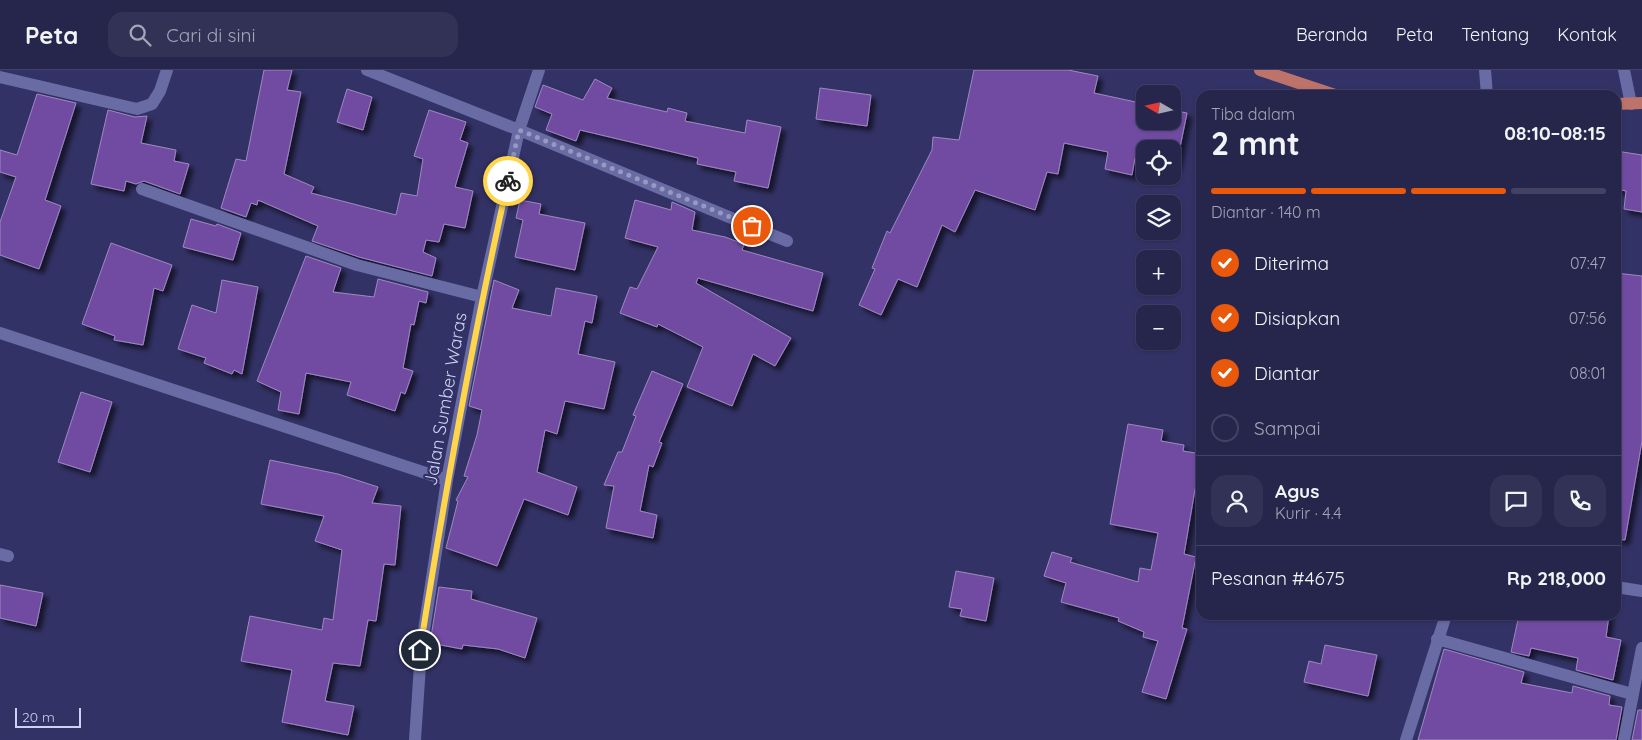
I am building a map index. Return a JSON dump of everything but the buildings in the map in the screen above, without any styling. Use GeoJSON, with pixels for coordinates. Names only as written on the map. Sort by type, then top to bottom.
{"type":"FeatureCollection","features":[{"type":"Feature","properties":{"kind":"main road"},"geometry":{"type":"LineString","coordinates":[[1260,70],[1322,90]]}},
{"type":"Feature","properties":{"kind":"main road"},"geometry":{"type":"LineString","coordinates":[[1621,104],[1636,103]]}},
{"type":"Feature","properties":{"kind":"street"},"geometry":{"type":"LineString","coordinates":[[0,77],[137,109],[152,104],[160,91],[167,70]]}},
{"type":"Feature","properties":{"kind":"street"},"geometry":{"type":"LineString","coordinates":[[367,70],[519,130],[787,241]]}},
{"type":"Feature","properties":{"kind":"street","name":"Jalan Sumber Waras"},"geometry":{"type":"LineString","coordinates":[[415,740],[420,650],[447,480],[482,297],[519,130],[539,70]]}},
{"type":"Feature","properties":{"kind":"street"},"geometry":{"type":"LineString","coordinates":[[1485,70],[1487,90]]}},
{"type":"Feature","properties":{"kind":"street"},"geometry":{"type":"LineString","coordinates":[[1624,70],[1636,103]]}},
{"type":"Feature","properties":{"kind":"street"},"geometry":{"type":"LineString","coordinates":[[142,190],[358,264],[482,297]]}},
{"type":"Feature","properties":{"kind":"street"},"geometry":{"type":"LineString","coordinates":[[0,333],[447,480]]}},
{"type":"Feature","properties":{"kind":"street"},"geometry":{"type":"LineString","coordinates":[[1621,587],[1642,591]]}},
{"type":"Feature","properties":{"kind":"street"},"geometry":{"type":"LineString","coordinates":[[1406,740],[1444,620]]}},
{"type":"Feature","properties":{"kind":"street"},"geometry":{"type":"LineString","coordinates":[[1437,638],[1632,694]]}},
{"type":"Feature","properties":{"kind":"street"},"geometry":{"type":"LineString","coordinates":[[1624,740],[1642,648]]}},
{"type":"Feature","properties":{"kind":"way so far"},"geometry":{"type":"LineString","coordinates":[[508,181],[519,130],[752,226]]}},
{"type":"Feature","properties":{"kind":"route"},"geometry":{"type":"LineString","coordinates":[[420,650],[447,480],[482,297],[508,181]]}}]}
